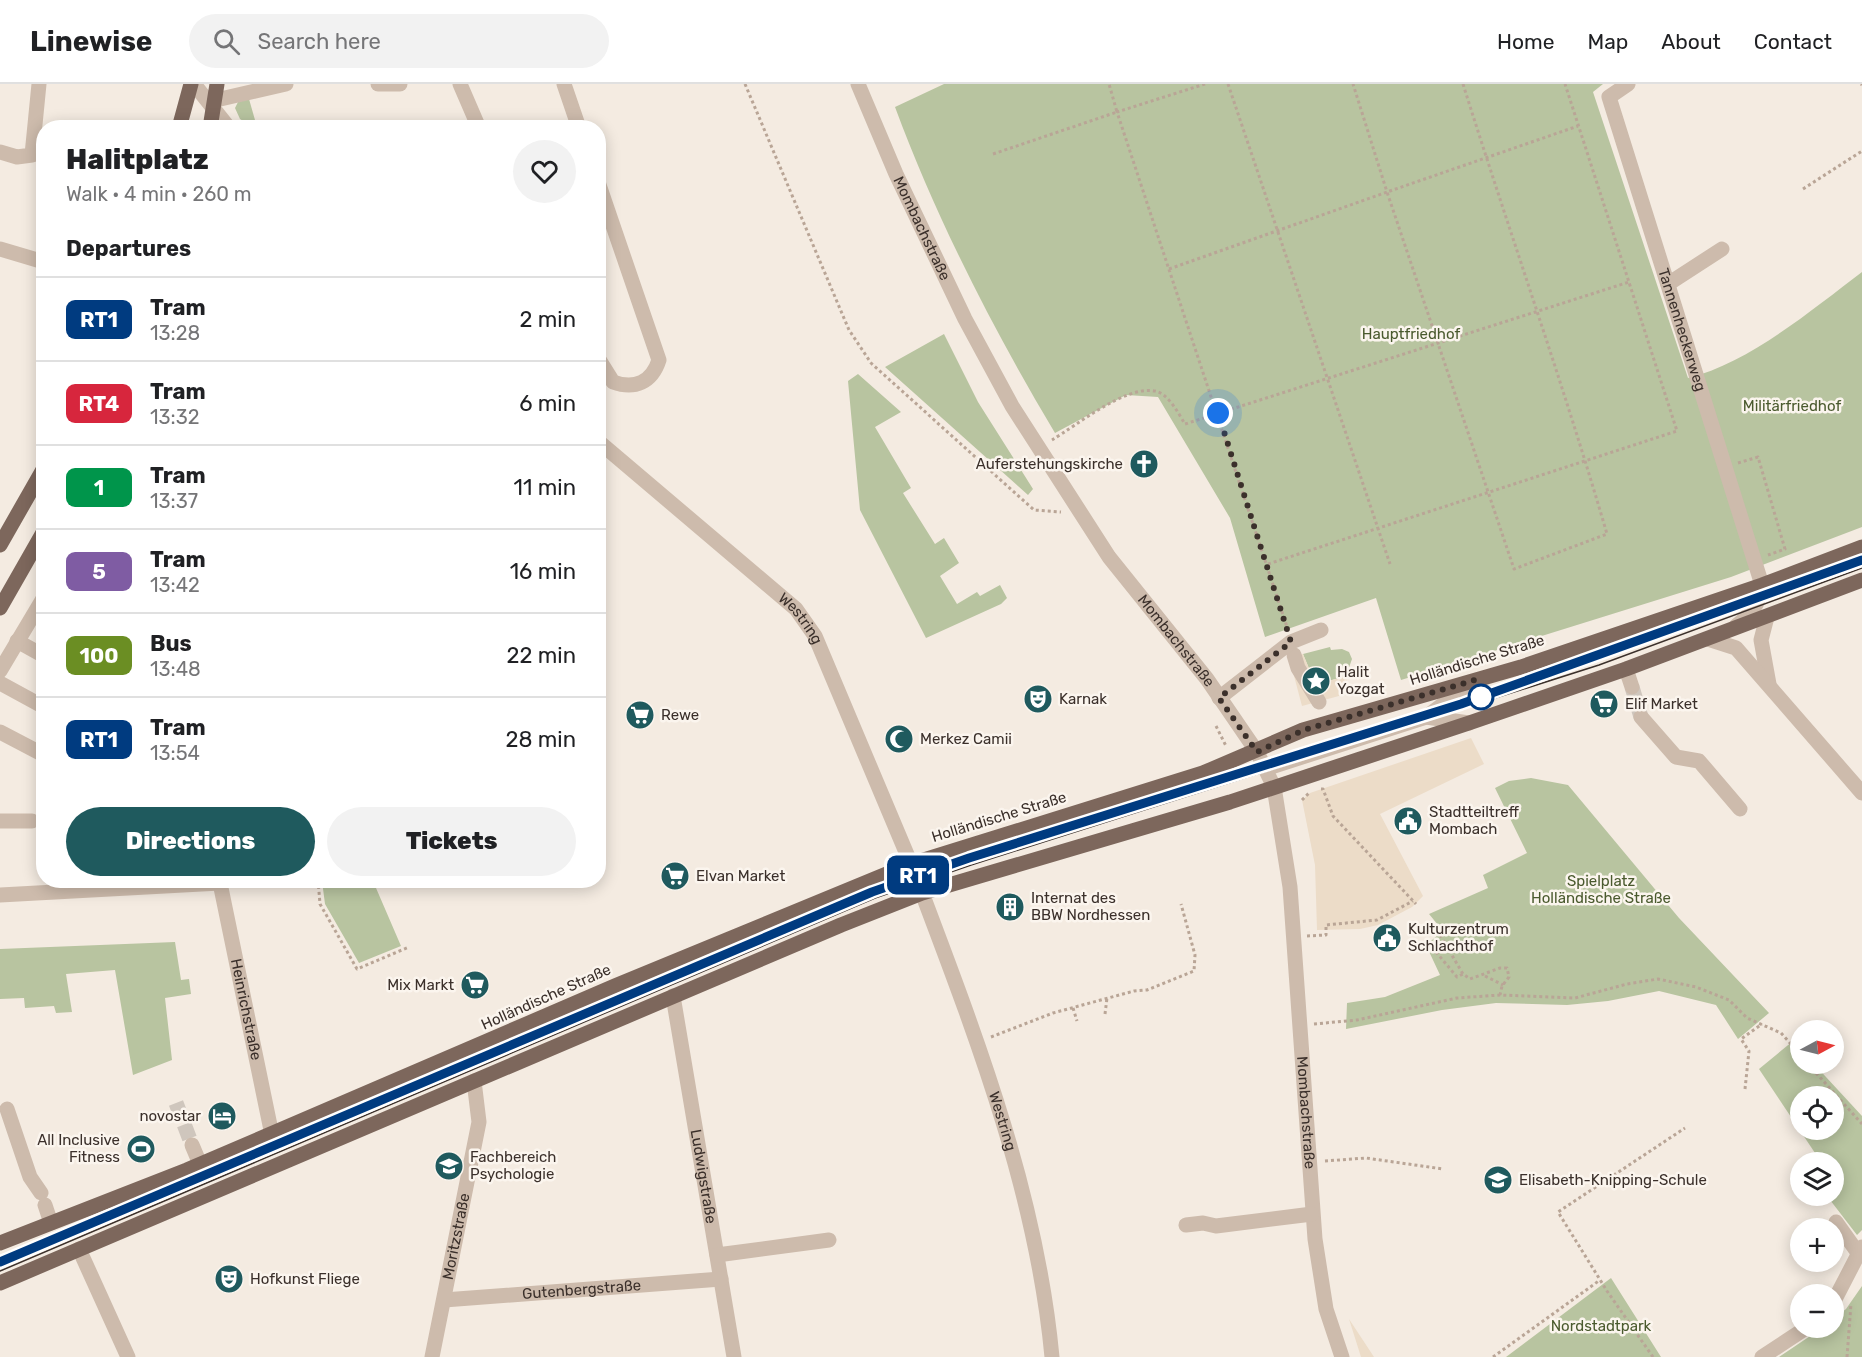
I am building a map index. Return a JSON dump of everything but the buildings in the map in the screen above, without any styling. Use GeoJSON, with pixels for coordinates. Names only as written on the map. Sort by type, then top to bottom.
{"type":"FeatureCollection","features":[{"type":"Feature","properties":{"kind":"main road"},"geometry":{"type":"LineString","coordinates":[[181,120],[192,84]]}},
{"type":"Feature","properties":{"kind":"main road"},"geometry":{"type":"LineString","coordinates":[[212,120],[217,84]]}},
{"type":"Feature","properties":{"kind":"main road"},"geometry":{"type":"LineString","coordinates":[[0,545],[36,482]]}},
{"type":"Feature","properties":{"kind":"main road"},"geometry":{"type":"LineString","coordinates":[[0,528],[15,518]]}},
{"type":"Feature","properties":{"kind":"main road"},"geometry":{"type":"LineString","coordinates":[[0,608],[6,592],[36,544]]}},
{"type":"Feature","properties":{"kind":"main road","name":"Holländische Straße"},"geometry":{"type":"LineString","coordinates":[[0,1243],[200,1164],[615,986],[911,864],[1203,773],[1257,752],[1304,730],[1475,680],[1762,585],[1862,547]]}},
{"type":"Feature","properties":{"kind":"main road"},"geometry":{"type":"LineString","coordinates":[[0,1283],[673,996],[922,893],[1230,802],[1469,723],[1626,669],[1862,580]]}},
{"type":"Feature","properties":{"kind":"street"},"geometry":{"type":"LineString","coordinates":[[0,152],[17,157],[32,155],[39,84]]}},
{"type":"Feature","properties":{"kind":"street"},"geometry":{"type":"LineString","coordinates":[[192,84],[215,104],[224,120]]}},
{"type":"Feature","properties":{"kind":"street"},"geometry":{"type":"LineString","coordinates":[[215,104],[286,84]]}},
{"type":"Feature","properties":{"kind":"street"},"geometry":{"type":"LineString","coordinates":[[378,84],[400,84]]}},
{"type":"Feature","properties":{"kind":"street"},"geometry":{"type":"LineString","coordinates":[[460,84],[476,120]]}},
{"type":"Feature","properties":{"kind":"street"},"geometry":{"type":"LineString","coordinates":[[564,84],[576,120]]}},
{"type":"Feature","properties":{"kind":"street","name":"Mombachstraße"},"geometry":{"type":"LineString","coordinates":[[858,84],[896,174],[964,319],[1012,406],[1109,556],[1219,698],[1257,752],[1274,787],[1290,887],[1312,1214],[1326,1309],[1342,1357]]}},
{"type":"Feature","properties":{"kind":"street","name":"Tannenheckerweg"},"geometry":{"type":"LineString","coordinates":[[1628,84],[1610,97],[1762,585]]}},
{"type":"Feature","properties":{"kind":"street"},"geometry":{"type":"LineString","coordinates":[[606,204],[658,350],[659,360],[656,371],[649,379],[630,386],[613,382],[606,371]]}},
{"type":"Feature","properties":{"kind":"street"},"geometry":{"type":"LineString","coordinates":[[0,249],[36,260]]}},
{"type":"Feature","properties":{"kind":"street"},"geometry":{"type":"LineString","coordinates":[[1668,284],[1722,249]]}},
{"type":"Feature","properties":{"kind":"street","name":"Westring"},"geometry":{"type":"LineString","coordinates":[[606,448],[796,609],[815,636],[911,864]]}},
{"type":"Feature","properties":{"kind":"street"},"geometry":{"type":"LineString","coordinates":[[1732,630],[1753,613],[1760,602],[1762,585]]}},
{"type":"Feature","properties":{"kind":"street"},"geometry":{"type":"LineString","coordinates":[[0,671],[36,613]]}},
{"type":"Feature","properties":{"kind":"street"},"geometry":{"type":"LineString","coordinates":[[1767,617],[1761,640],[1770,687]]}},
{"type":"Feature","properties":{"kind":"street"},"geometry":{"type":"LineString","coordinates":[[1219,698],[1321,630]]}},
{"type":"Feature","properties":{"kind":"street"},"geometry":{"type":"LineString","coordinates":[[1708,639],[1736,648],[1862,793]]}},
{"type":"Feature","properties":{"kind":"street"},"geometry":{"type":"LineString","coordinates":[[17,641],[36,652]]}},
{"type":"Feature","properties":{"kind":"street"},"geometry":{"type":"LineString","coordinates":[[1293,649],[1298,668],[1319,702]]}},
{"type":"Feature","properties":{"kind":"street"},"geometry":{"type":"LineString","coordinates":[[1626,669],[1632,687]]}},
{"type":"Feature","properties":{"kind":"street"},"geometry":{"type":"LineString","coordinates":[[1265,769],[1426,717],[1475,680]]}},
{"type":"Feature","properties":{"kind":"street"},"geometry":{"type":"LineString","coordinates":[[0,683],[36,703]]}},
{"type":"Feature","properties":{"kind":"street"},"geometry":{"type":"LineString","coordinates":[[1426,717],[1469,723]]}},
{"type":"Feature","properties":{"kind":"street"},"geometry":{"type":"LineString","coordinates":[[1641,717],[1676,757],[1699,761],[1740,809]]}},
{"type":"Feature","properties":{"kind":"street"},"geometry":{"type":"LineString","coordinates":[[0,732],[36,751]]}},
{"type":"Feature","properties":{"kind":"street"},"geometry":{"type":"LineString","coordinates":[[0,821],[32,821]]}},
{"type":"Feature","properties":{"kind":"street"},"geometry":{"type":"LineString","coordinates":[[0,895],[120,888]]}},
{"type":"Feature","properties":{"kind":"street","name":"Heinrichstraße"},"geometry":{"type":"LineString","coordinates":[[223,888],[272,1134]]}},
{"type":"Feature","properties":{"kind":"street","name":"Westring"},"geometry":{"type":"LineString","coordinates":[[922,893],[1009,1134],[1047,1299],[1052,1357]]}},
{"type":"Feature","properties":{"kind":"street","name":"Ludwigstraße"},"geometry":{"type":"LineString","coordinates":[[673,996],[734,1357]]}},
{"type":"Feature","properties":{"kind":"street","name":"Moritzstraße"},"geometry":{"type":"LineString","coordinates":[[432,1357],[479,1122],[474,1081]]}},
{"type":"Feature","properties":{"kind":"street"},"geometry":{"type":"LineString","coordinates":[[7,1109],[30,1177],[43,1199],[51,1223]]}},
{"type":"Feature","properties":{"kind":"street"},"geometry":{"type":"LineString","coordinates":[[192,1145],[200,1164]]}},
{"type":"Feature","properties":{"kind":"street"},"geometry":{"type":"LineString","coordinates":[[1186,1226],[1203,1222],[1216,1226],[1312,1214]]}},
{"type":"Feature","properties":{"kind":"street"},"geometry":{"type":"LineString","coordinates":[[1843,1284],[1860,1250],[1844,1231]]}},
{"type":"Feature","properties":{"kind":"street"},"geometry":{"type":"LineString","coordinates":[[717,1256],[829,1240]]}},
{"type":"Feature","properties":{"kind":"street"},"geometry":{"type":"LineString","coordinates":[[79,1249],[128,1357]]}},
{"type":"Feature","properties":{"kind":"street","name":"Gutenbergstraße"},"geometry":{"type":"LineString","coordinates":[[444,1300],[721,1279]]}},
{"type":"Feature","properties":{"kind":"street"},"geometry":{"type":"LineString","coordinates":[[1762,1357],[1791,1338]]}},
{"type":"Feature","properties":{"kind":"path"},"geometry":{"type":"LineString","coordinates":[[745,84],[849,330],[871,363],[1034,510],[1082,514]]}},
{"type":"Feature","properties":{"kind":"path"},"geometry":{"type":"LineString","coordinates":[[1109,84],[1268,564],[1293,649]]}},
{"type":"Feature","properties":{"kind":"path"},"geometry":{"type":"LineString","coordinates":[[993,154],[1205,84]]}},
{"type":"Feature","properties":{"kind":"path"},"geometry":{"type":"LineString","coordinates":[[1228,84],[1376,529],[1390,564]]}},
{"type":"Feature","properties":{"kind":"path"},"geometry":{"type":"LineString","coordinates":[[1353,84],[1436,344],[1514,569],[1607,534],[1586,461],[1463,84]]}},
{"type":"Feature","properties":{"kind":"path"},"geometry":{"type":"LineString","coordinates":[[1268,564],[1677,431],[1565,84]]}},
{"type":"Feature","properties":{"kind":"path"},"geometry":{"type":"LineString","coordinates":[[1169,269],[1578,126]]}},
{"type":"Feature","properties":{"kind":"path"},"geometry":{"type":"LineString","coordinates":[[1803,189],[1862,151]]}},
{"type":"Feature","properties":{"kind":"path"},"geometry":{"type":"LineString","coordinates":[[1039,448],[1135,391],[1157,391],[1173,404],[1185,424],[1629,282]]}},
{"type":"Feature","properties":{"kind":"path"},"geometry":{"type":"LineString","coordinates":[[1726,468],[1758,457],[1785,549],[1755,559]]}},
{"type":"Feature","properties":{"kind":"path"},"geometry":{"type":"LineString","coordinates":[[1216,726],[1224,737],[1227,755]]}},
{"type":"Feature","properties":{"kind":"path"},"geometry":{"type":"LineString","coordinates":[[1319,935],[1326,935],[1326,925],[1377,920],[1414,902],[1333,816],[1323,789]]}},
{"type":"Feature","properties":{"kind":"path"},"geometry":{"type":"LineString","coordinates":[[319,888],[320,904],[357,969],[409,947]]}},
{"type":"Feature","properties":{"kind":"path"},"geometry":{"type":"LineString","coordinates":[[977,1043],[1073,1008],[1134,991],[1147,990],[1194,971],[1195,955],[1181,904]]}},
{"type":"Feature","properties":{"kind":"path"},"geometry":{"type":"LineString","coordinates":[[1440,935],[1463,974],[1470,979],[1485,976],[1500,968],[1507,968],[1509,977],[1500,995]]}},
{"type":"Feature","properties":{"kind":"path"},"geometry":{"type":"LineString","coordinates":[[1436,952],[1457,977],[1463,974]]}},
{"type":"Feature","properties":{"kind":"path"},"geometry":{"type":"LineString","coordinates":[[1485,976],[1503,985]]}},
{"type":"Feature","properties":{"kind":"path"},"geometry":{"type":"LineString","coordinates":[[1299,1025],[1357,1020],[1457,998],[1500,995],[1575,998],[1627,984],[1658,979],[1696,987],[1729,1000],[1747,1018],[1780,1033],[1790,1044]]}},
{"type":"Feature","properties":{"kind":"path"},"geometry":{"type":"LineString","coordinates":[[1106,1014],[1107,998]]}},
{"type":"Feature","properties":{"kind":"path"},"geometry":{"type":"LineString","coordinates":[[1073,1008],[1077,1021]]}},
{"type":"Feature","properties":{"kind":"path"},"geometry":{"type":"LineString","coordinates":[[1745,1089],[1749,1050],[1742,1039],[1762,1024]]}},
{"type":"Feature","properties":{"kind":"path"},"geometry":{"type":"LineString","coordinates":[[1817,1074],[1862,1124]]}},
{"type":"Feature","properties":{"kind":"path"},"geometry":{"type":"LineString","coordinates":[[1653,1357],[1600,1280],[1558,1212],[1685,1128]]}},
{"type":"Feature","properties":{"kind":"path"},"geometry":{"type":"LineString","coordinates":[[1309,1161],[1366,1158],[1443,1169]]}},
{"type":"Feature","properties":{"kind":"path"},"geometry":{"type":"LineString","coordinates":[[1492,1357],[1600,1280]]}},
{"type":"Feature","properties":{"kind":"path"},"geometry":{"type":"LineString","coordinates":[[1846,1357],[1848,1335]]}},
{"type":"Feature","properties":{"kind":"green space","name":"Hauptfriedhof"},"geometry":{"type":"Polygon","coordinates":[[[944,84],[1603,84],[1593,92],[1688,378],[1711,371],[1757,348],[1862,272],[1862,527],[1731,577],[1401,680],[1376,598],[1265,637],[1230,518],[1158,397],[1126,395],[1055,433],[1032,394],[988,314],[948,232],[895,107],[944,84]]]}},
{"type":"Feature","properties":{"kind":"green space"},"geometry":{"type":"Polygon","coordinates":[[[249,99],[255,120],[240,119],[235,108],[238,102],[249,99]]]}},
{"type":"Feature","properties":{"kind":"green space"},"geometry":{"type":"Polygon","coordinates":[[[944,334],[978,402],[1033,489],[1028,495],[885,367],[944,334]]]}},
{"type":"Feature","properties":{"kind":"green space"},"geometry":{"type":"Polygon","coordinates":[[[858,374],[901,412],[875,427],[911,488],[903,493],[935,544],[944,538],[959,563],[940,576],[957,604],[977,592],[980,596],[1000,585],[1007,598],[1001,604],[926,638],[860,510],[848,381],[858,374]]]}},
{"type":"Feature","properties":{"kind":"green space"},"geometry":{"type":"Polygon","coordinates":[[[1330,647],[1331,650],[1342,649],[1349,652],[1352,659],[1346,676],[1325,682],[1313,678],[1303,654],[1330,647]]]}},
{"type":"Feature","properties":{"kind":"green space","name":"Spielplatz Holländische Straße"},"geometry":{"type":"Polygon","coordinates":[[[1531,778],[1568,785],[1679,918],[1769,1013],[1738,1039],[1716,1005],[1659,991],[1608,1001],[1567,1005],[1496,1003],[1442,1010],[1346,1029],[1347,1003],[1385,997],[1440,975],[1426,945],[1443,931],[1429,914],[1488,888],[1483,875],[1527,853],[1495,788],[1509,781],[1531,778]]]}},
{"type":"Feature","properties":{"kind":"green space"},"geometry":{"type":"Polygon","coordinates":[[[323,888],[376,888],[401,946],[359,963],[325,904],[323,888]]]}},
{"type":"Feature","properties":{"kind":"green space"},"geometry":{"type":"Polygon","coordinates":[[[175,942],[181,980],[189,979],[191,994],[165,998],[172,1060],[133,1075],[115,970],[66,974],[72,1012],[56,1013],[54,1006],[25,1008],[24,998],[0,999],[0,949],[175,942]]]}},
{"type":"Feature","properties":{"kind":"green space"},"geometry":{"type":"Polygon","coordinates":[[[1790,1043],[1790,1074],[1823,1074],[1834,1086],[1790,1086],[1790,1116],[1759,1069],[1790,1043]]]}},
{"type":"Feature","properties":{"kind":"green space"},"geometry":{"type":"Polygon","coordinates":[[[1844,1096],[1862,1116],[1862,1230],[1857,1235],[1835,1206],[1844,1206],[1844,1152],[1814,1152],[1806,1140],[1844,1140],[1844,1096]]]}},
{"type":"Feature","properties":{"kind":"green space","name":"Nordstadtpark"},"geometry":{"type":"Polygon","coordinates":[[[1611,1278],[1661,1357],[1506,1357],[1611,1278]]]}},
{"type":"Feature","properties":{"kind":"green space"},"geometry":{"type":"Polygon","coordinates":[[[1862,1286],[1862,1357],[1779,1357],[1807,1338],[1844,1338],[1844,1311],[1862,1286]]]}},
{"type":"Feature","properties":{"kind":"shaded area"},"geometry":{"type":"Polygon","coordinates":[[[1303,654],[1313,678],[1325,682],[1346,676],[1350,693],[1302,706],[1289,657],[1303,654]]]}},
{"type":"Feature","properties":{"kind":"shaded area"},"geometry":{"type":"Polygon","coordinates":[[[1471,738],[1484,764],[1380,814],[1423,896],[1412,907],[1378,925],[1360,929],[1317,930],[1315,865],[1302,800],[1310,793],[1471,738]]]}},
{"type":"Feature","properties":{"kind":"shaded area"},"geometry":{"type":"Polygon","coordinates":[[[1349,1319],[1374,1357],[1361,1357],[1349,1319]]]}},
{"type":"Feature","properties":{"kind":"tunnel"},"geometry":{"type":"LineString","coordinates":[[1632,687],[1641,717]]}},
{"type":"Feature","properties":{"kind":"tunnel"},"geometry":{"type":"LineString","coordinates":[[176,1103],[192,1145]]}},
{"type":"Feature","properties":{"kind":"tram line","name":"RT1"},"geometry":{"type":"LineString","coordinates":[[0,1262],[872,892],[969,858],[1461,704],[1862,560]]}},
{"type":"Feature","properties":{"kind":"tram line"},"geometry":{"type":"LineString","coordinates":[[0,1271],[875,898],[971,865],[1599,665],[1862,568]]}},
{"type":"Feature","properties":{"kind":"place","name":"Auferstehungskirche"},"geometry":{"type":"Point","coordinates":[1144,464]}},
{"type":"Feature","properties":{"kind":"place","name":"Halit Yozgat"},"geometry":{"type":"Point","coordinates":[1316,681]}},
{"type":"Feature","properties":{"kind":"place","name":"Karnak"},"geometry":{"type":"Point","coordinates":[1038,699]}},
{"type":"Feature","properties":{"kind":"place","name":"Elif Market"},"geometry":{"type":"Point","coordinates":[1604,704]}},
{"type":"Feature","properties":{"kind":"place","name":"Rewe"},"geometry":{"type":"Point","coordinates":[640,715]}},
{"type":"Feature","properties":{"kind":"place","name":"Merkez Camii"},"geometry":{"type":"Point","coordinates":[899,739]}},
{"type":"Feature","properties":{"kind":"place","name":"Stadtteiltreff Mombach"},"geometry":{"type":"Point","coordinates":[1408,821]}},
{"type":"Feature","properties":{"kind":"place","name":"Elvan Market"},"geometry":{"type":"Point","coordinates":[675,876]}},
{"type":"Feature","properties":{"kind":"place","name":"Internat des BBW Nordhessen"},"geometry":{"type":"Point","coordinates":[1010,907]}},
{"type":"Feature","properties":{"kind":"place","name":"Kulturzentrum Schlachthof"},"geometry":{"type":"Point","coordinates":[1387,938]}},
{"type":"Feature","properties":{"kind":"place","name":"Mix Markt"},"geometry":{"type":"Point","coordinates":[475,985]}},
{"type":"Feature","properties":{"kind":"place","name":"novostar"},"geometry":{"type":"Point","coordinates":[222,1116]}},
{"type":"Feature","properties":{"kind":"place","name":"All Inclusive Fitness"},"geometry":{"type":"Point","coordinates":[141,1149]}},
{"type":"Feature","properties":{"kind":"place","name":"Fachbereich Psychologie"},"geometry":{"type":"Point","coordinates":[449,1166]}},
{"type":"Feature","properties":{"kind":"place","name":"Elisabeth-Knipping-Schule"},"geometry":{"type":"Point","coordinates":[1498,1180]}},
{"type":"Feature","properties":{"kind":"place","name":"Hofkunst Fliege"},"geometry":{"type":"Point","coordinates":[229,1279]}},
{"type":"Feature","properties":{"kind":"route"},"geometry":{"type":"LineString","coordinates":[[1218,413],[1291,642],[1219,698],[1257,752],[1304,730],[1475,680],[1481,697]]}},
{"type":"Feature","properties":{"kind":"park label","name":"Militärfriedhof"},"geometry":{"type":"Point","coordinates":[1792,406]}}]}
